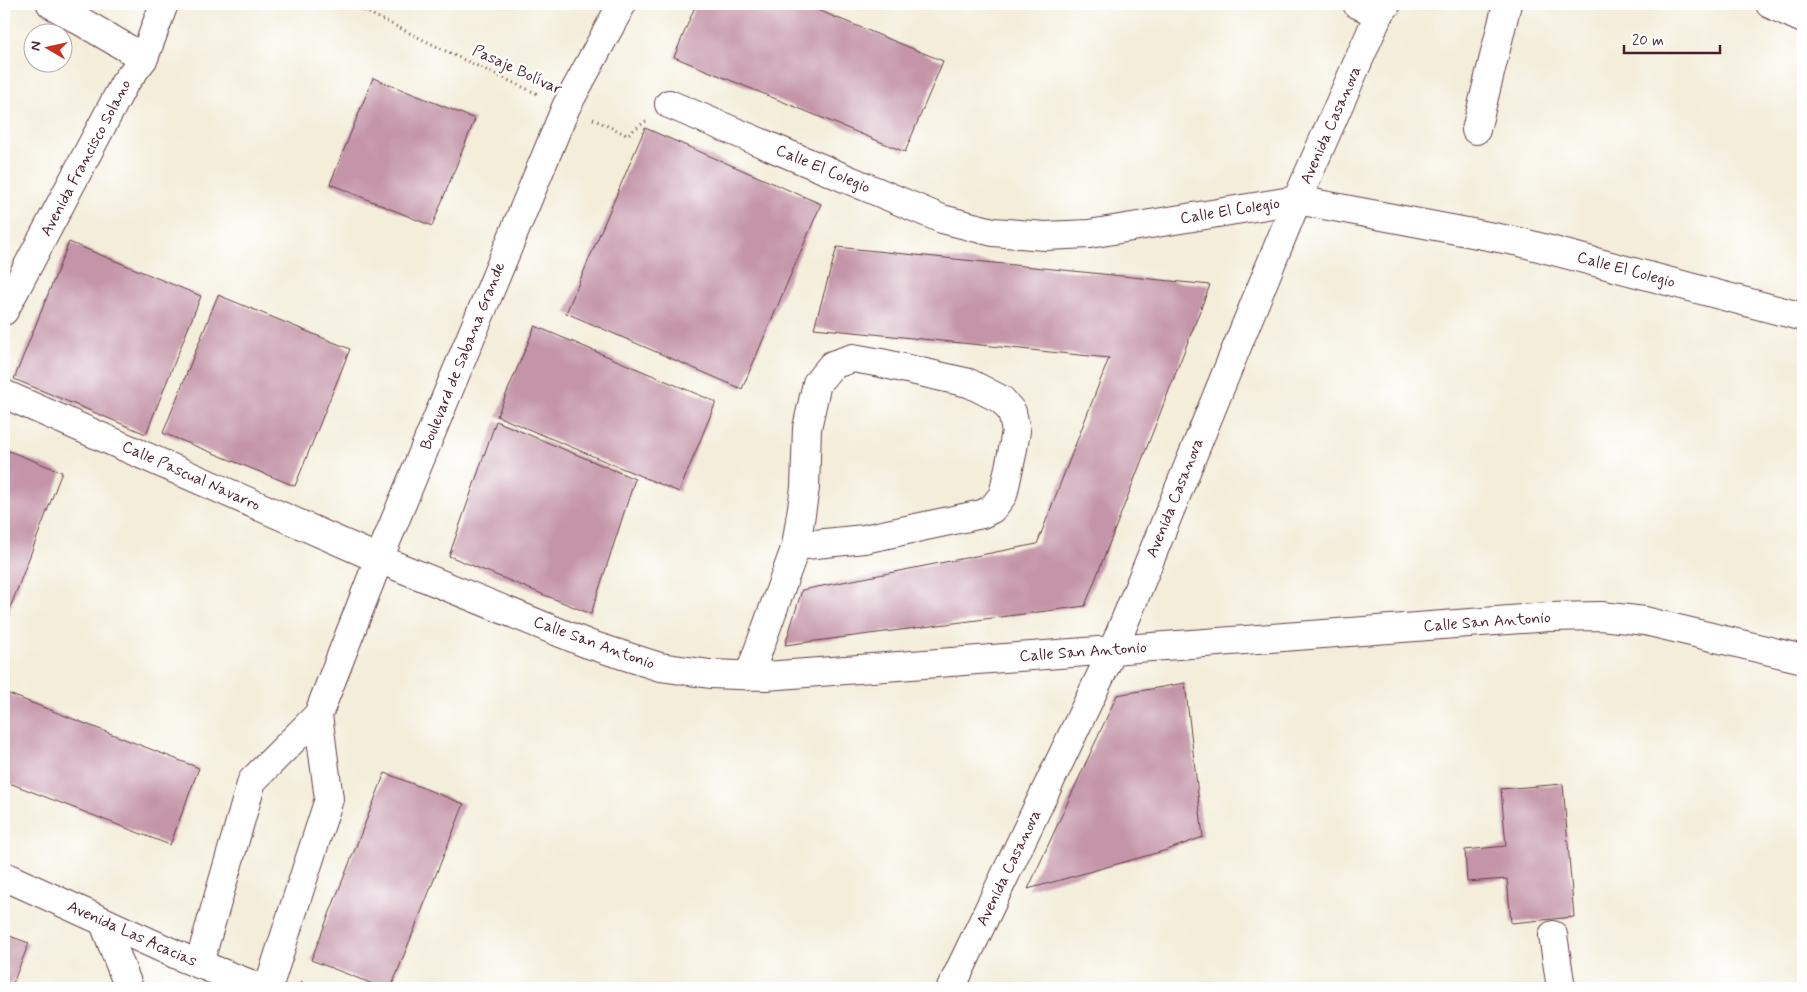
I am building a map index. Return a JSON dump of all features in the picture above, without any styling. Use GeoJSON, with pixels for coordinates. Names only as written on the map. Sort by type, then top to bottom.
{"type":"FeatureCollection","features":[{"type":"Feature","properties":{"kind":"street"},"geometry":{"type":"LineString","coordinates":[[52,4],[144,58]]}},
{"type":"Feature","properties":{"kind":"street","name":"Avenida Francisco Solano"},"geometry":{"type":"LineString","coordinates":[[4,312],[124,84],[144,58],[164,4]]}},
{"type":"Feature","properties":{"kind":"street","name":"Boulevard de Sabana Grande"},"geometry":{"type":"LineString","coordinates":[[199,964],[252,781],[318,715],[379,559],[566,107],[622,4]]}},
{"type":"Feature","properties":{"kind":"street"},"geometry":{"type":"LineString","coordinates":[[1476,130],[1506,4]]}},
{"type":"Feature","properties":{"kind":"street"},"geometry":{"type":"LineString","coordinates":[[1770,4],[1803,19]]}},
{"type":"Feature","properties":{"kind":"street","name":"Avenida Casanova"},"geometry":{"type":"LineString","coordinates":[[952,988],[1113,650],[1374,7]]}},
{"type":"Feature","properties":{"kind":"street","name":"Calle El Colegio"},"geometry":{"type":"LineString","coordinates":[[669,104],[942,219],[993,232],[1045,236],[1089,234],[1297,200],[1520,242],[1803,317]]}},
{"type":"Feature","properties":{"kind":"street"},"geometry":{"type":"LineString","coordinates":[[749,676],[796,546],[805,488],[807,428],[816,383],[832,365],[853,358],[969,383],[1002,400],[1012,412],[1016,431],[1012,454],[1003,494],[992,509],[982,514],[864,540],[796,546]]}},
{"type":"Feature","properties":{"kind":"street","name":"Calle Pascual Navarro"},"geometry":{"type":"LineString","coordinates":[[4,394],[379,559]]}},
{"type":"Feature","properties":{"kind":"street","name":"Calle San Antonio"},"geometry":{"type":"LineString","coordinates":[[379,559],[597,647],[660,667],[710,674],[766,676],[1549,617],[1601,616],[1645,621],[1803,659]]}},
{"type":"Feature","properties":{"kind":"street","name":"Boulevard de Sabana Grande"},"geometry":{"type":"LineString","coordinates":[[268,988],[329,799],[318,715]]}},
{"type":"Feature","properties":{"kind":"street","name":"Avenida Las Acacias"},"geometry":{"type":"LineString","coordinates":[[4,876],[104,923],[199,964],[221,981],[261,988]]}},
{"type":"Feature","properties":{"kind":"street"},"geometry":{"type":"LineString","coordinates":[[104,923],[129,988]]}},
{"type":"Feature","properties":{"kind":"street"},"geometry":{"type":"LineString","coordinates":[[1553,935],[1560,988]]}},
{"type":"Feature","properties":{"kind":"path","name":"Pasaje Bolívar"},"geometry":{"type":"LineString","coordinates":[[351,4],[458,57],[627,135],[669,104]]}},
{"type":"Feature","properties":{"kind":"building"},"geometry":{"type":"Polygon","coordinates":[[[696,4],[803,4],[943,61],[905,152],[674,57],[696,4]]]}},
{"type":"Feature","properties":{"kind":"building"},"geometry":{"type":"Polygon","coordinates":[[[373,78],[475,119],[432,226],[330,184],[373,78]]]}},
{"type":"Feature","properties":{"kind":"building"},"geometry":{"type":"Polygon","coordinates":[[[645,128],[821,204],[742,389],[566,313],[645,128]]]}},
{"type":"Feature","properties":{"kind":"building"},"geometry":{"type":"Polygon","coordinates":[[[69,242],[201,296],[146,434],[14,379],[69,242]]]}},
{"type":"Feature","properties":{"kind":"building"},"geometry":{"type":"Polygon","coordinates":[[[837,247],[1210,285],[1085,606],[785,645],[802,590],[1037,544],[1109,358],[814,328],[837,247]]]}},
{"type":"Feature","properties":{"kind":"building"},"geometry":{"type":"Polygon","coordinates":[[[218,295],[350,349],[295,486],[163,433],[218,295]]]}},
{"type":"Feature","properties":{"kind":"building"},"geometry":{"type":"Polygon","coordinates":[[[535,326],[716,402],[679,492],[497,416],[535,326]]]}},
{"type":"Feature","properties":{"kind":"building"},"geometry":{"type":"Polygon","coordinates":[[[496,421],[635,479],[591,614],[449,556],[496,421]]]}},
{"type":"Feature","properties":{"kind":"building"},"geometry":{"type":"Polygon","coordinates":[[[4,449],[62,472],[4,624],[4,449]]]}},
{"type":"Feature","properties":{"kind":"building"},"geometry":{"type":"Polygon","coordinates":[[[1185,683],[1203,837],[1167,850],[1028,889],[1117,695],[1185,683]]]}},
{"type":"Feature","properties":{"kind":"building"},"geometry":{"type":"Polygon","coordinates":[[[4,692],[199,768],[170,845],[4,781],[4,692]]]}},
{"type":"Feature","properties":{"kind":"building"},"geometry":{"type":"Polygon","coordinates":[[[385,773],[464,804],[391,988],[383,988],[311,960],[385,773]]]}},
{"type":"Feature","properties":{"kind":"building"},"geometry":{"type":"Polygon","coordinates":[[[1563,784],[1574,917],[1511,923],[1507,879],[1467,882],[1465,850],[1506,846],[1501,789],[1563,784]]]}},
{"type":"Feature","properties":{"kind":"building"},"geometry":{"type":"Polygon","coordinates":[[[4,934],[29,943],[11,988],[4,988],[4,934]]]}}]}
